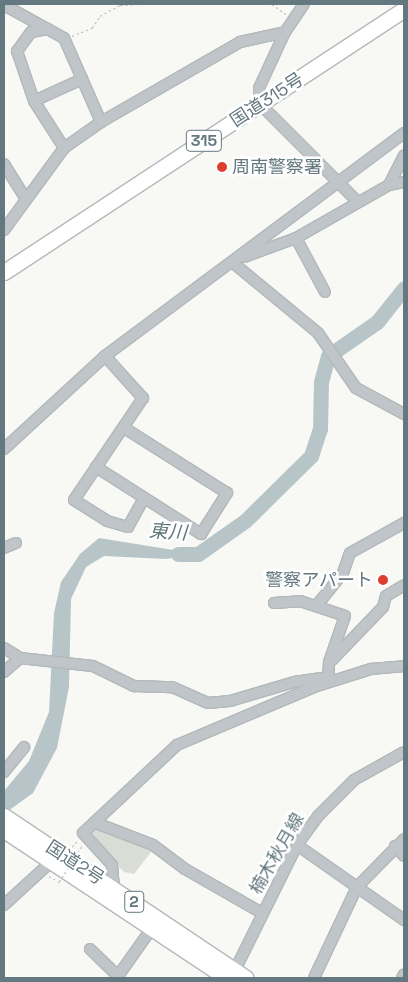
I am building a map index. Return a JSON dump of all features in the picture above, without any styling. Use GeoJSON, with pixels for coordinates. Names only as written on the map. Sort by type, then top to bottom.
{"type":"FeatureCollection","features":[{"type":"Feature","properties":{"kind":"highway","name":"国道315号"},"geometry":{"type":"LineString","coordinates":[[4,272],[404,9]]}},
{"type":"Feature","properties":{"kind":"highway","name":"国道2号"},"geometry":{"type":"LineString","coordinates":[[4,816],[12,831],[48,867],[234,976]]}},
{"type":"Feature","properties":{"kind":"highway","name":"国道2号"},"geometry":{"type":"LineString","coordinates":[[12,831],[114,888],[234,976]]}},
{"type":"Feature","properties":{"kind":"street"},"geometry":{"type":"LineString","coordinates":[[304,4],[295,20],[285,32],[260,88],[260,104],[318,158],[335,181],[356,200]]}},
{"type":"Feature","properties":{"kind":"street"},"geometry":{"type":"LineString","coordinates":[[4,5],[64,38],[101,122]]}},
{"type":"Feature","properties":{"kind":"street"},"geometry":{"type":"LineString","coordinates":[[48,29],[31,32],[17,51],[34,101],[64,148]]}},
{"type":"Feature","properties":{"kind":"street"},"geometry":{"type":"LineString","coordinates":[[4,230],[25,197],[64,148],[101,122],[240,42],[285,32]]}},
{"type":"Feature","properties":{"kind":"street"},"geometry":{"type":"LineString","coordinates":[[34,101],[82,80]]}},
{"type":"Feature","properties":{"kind":"street"},"geometry":{"type":"LineString","coordinates":[[4,449],[105,356],[232,262],[335,181],[404,134]]}},
{"type":"Feature","properties":{"kind":"street"},"geometry":{"type":"LineString","coordinates":[[389,184],[404,156]]}},
{"type":"Feature","properties":{"kind":"street"},"geometry":{"type":"LineString","coordinates":[[4,164],[25,197]]}},
{"type":"Feature","properties":{"kind":"street"},"geometry":{"type":"LineString","coordinates":[[232,262],[296,238],[356,200],[389,184],[404,182]]}},
{"type":"Feature","properties":{"kind":"street"},"geometry":{"type":"LineString","coordinates":[[296,238],[325,292]]}},
{"type":"Feature","properties":{"kind":"street"},"geometry":{"type":"LineString","coordinates":[[232,262],[326,342],[338,364],[356,388],[404,414]]}},
{"type":"Feature","properties":{"kind":"street"},"geometry":{"type":"LineString","coordinates":[[105,356],[143,398],[74,500],[106,521],[128,526],[144,498]]}},
{"type":"Feature","properties":{"kind":"street"},"geometry":{"type":"LineString","coordinates":[[96,468],[201,534],[227,493],[124,428]]}},
{"type":"Feature","properties":{"kind":"street"},"geometry":{"type":"LineString","coordinates":[[317,605],[342,574],[350,552],[404,523]]}},
{"type":"Feature","properties":{"kind":"street"},"geometry":{"type":"LineString","coordinates":[[4,548],[16,542]]}},
{"type":"Feature","properties":{"kind":"street"},"geometry":{"type":"LineString","coordinates":[[329,662],[383,607],[386,596],[404,585]]}},
{"type":"Feature","properties":{"kind":"street"},"geometry":{"type":"LineString","coordinates":[[274,603],[285,600],[317,605],[346,616],[329,662],[329,679]]}},
{"type":"Feature","properties":{"kind":"street"},"geometry":{"type":"LineString","coordinates":[[4,648],[20,658],[37,657],[75,666],[93,666],[134,686],[172,687],[208,702],[230,701],[294,682],[329,679],[371,669],[404,666]]}},
{"type":"Feature","properties":{"kind":"street"},"geometry":{"type":"LineString","coordinates":[[4,672],[20,658]]}},
{"type":"Feature","properties":{"kind":"street"},"geometry":{"type":"LineString","coordinates":[[114,888],[112,865],[83,833],[96,823],[177,745],[329,679]]}},
{"type":"Feature","properties":{"kind":"street"},"geometry":{"type":"LineString","coordinates":[[4,772],[24,747]]}},
{"type":"Feature","properties":{"kind":"street","name":"楠木秋月線"},"geometry":{"type":"LineString","coordinates":[[234,976],[262,912],[297,846],[335,796],[404,752]]}},
{"type":"Feature","properties":{"kind":"street"},"geometry":{"type":"LineString","coordinates":[[96,823],[153,844],[185,869],[262,912]]}},
{"type":"Feature","properties":{"kind":"street"},"geometry":{"type":"LineString","coordinates":[[314,978],[357,887],[395,846],[404,839]]}},
{"type":"Feature","properties":{"kind":"street"},"geometry":{"type":"LineString","coordinates":[[297,846],[404,920]]}},
{"type":"Feature","properties":{"kind":"street"},"geometry":{"type":"LineString","coordinates":[[395,846],[404,856]]}},
{"type":"Feature","properties":{"kind":"street"},"geometry":{"type":"LineString","coordinates":[[4,905],[48,867]]}},
{"type":"Feature","properties":{"kind":"street"},"geometry":{"type":"LineString","coordinates":[[90,948],[118,976],[152,928]]}},
{"type":"Feature","properties":{"kind":"street"},"geometry":{"type":"LineString","coordinates":[[402,978],[404,974]]}},
{"type":"Feature","properties":{"kind":"path"},"geometry":{"type":"LineString","coordinates":[[64,38],[82,35],[120,5],[139,4]]}},
{"type":"Feature","properties":{"kind":"path"},"geometry":{"type":"LineString","coordinates":[[154,4],[168,4]]}},
{"type":"Feature","properties":{"kind":"path"},"geometry":{"type":"LineString","coordinates":[[272,4],[295,20]]}},
{"type":"Feature","properties":{"kind":"path"},"geometry":{"type":"LineString","coordinates":[[70,849],[80,838]]}},
{"type":"Feature","properties":{"kind":"path"},"geometry":{"type":"LineString","coordinates":[[48,867],[59,882],[82,846]]}},
{"type":"Feature","properties":{"kind":"shaded area"},"geometry":{"type":"Polygon","coordinates":[[[99,538],[198,554],[166,559],[104,556],[86,567],[71,599],[69,687],[57,748],[33,793],[4,814],[4,791],[29,761],[49,712],[54,613],[61,582],[80,554],[99,538]]]}},
{"type":"Feature","properties":{"kind":"shaded area"},"geometry":{"type":"Polygon","coordinates":[[[96,825],[154,848],[134,874],[124,872],[86,834],[96,825]]]}},
{"type":"Feature","properties":{"kind":"waterway","name":"東川"},"geometry":{"type":"LineString","coordinates":[[178,554],[198,554],[245,521],[311,456],[320,429],[321,382],[328,356],[377,322],[404,288]]}},
{"type":"Feature","properties":{"kind":"place","name":"周南警察署"},"geometry":{"type":"Point","coordinates":[222,167]}},
{"type":"Feature","properties":{"kind":"place","name":"警察アパート"},"geometry":{"type":"Point","coordinates":[383,580]}}]}
